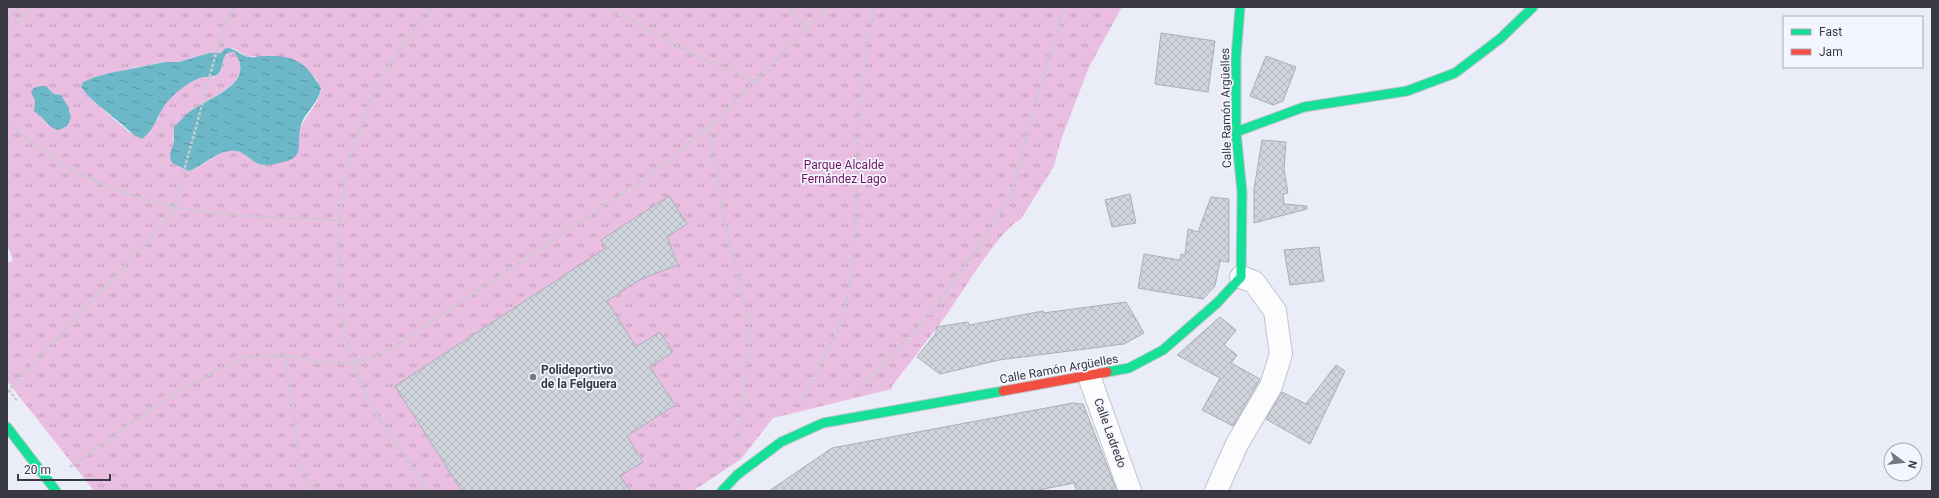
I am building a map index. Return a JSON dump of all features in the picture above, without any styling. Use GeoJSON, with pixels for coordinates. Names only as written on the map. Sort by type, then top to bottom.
{"type":"FeatureCollection","features":[{"type":"Feature","properties":{"kind":"street","name":"Calle Ramón Argüelles"},"geometry":{"type":"LineString","coordinates":[[722,491],[737,475],[781,442],[823,423],[1129,368],[1163,350],[1217,303],[1241,277],[1242,192],[1236,132],[1236,58],[1240,7]]}},
{"type":"Feature","properties":{"kind":"street"},"geometry":{"type":"LineString","coordinates":[[1236,132],[1304,107],[1407,91],[1455,73],[1501,38],[1532,7]]}},
{"type":"Feature","properties":{"kind":"street"},"geometry":{"type":"LineString","coordinates":[[1216,491],[1236,444],[1271,386],[1281,354],[1275,311],[1254,282],[1241,277]]}},
{"type":"Feature","properties":{"kind":"street","name":"Calle Ladredo"},"geometry":{"type":"LineString","coordinates":[[1089,376],[1130,491]]}},
{"type":"Feature","properties":{"kind":"street"},"geometry":{"type":"LineString","coordinates":[[9,435],[56,491]]}},
{"type":"Feature","properties":{"kind":"path"},"geometry":{"type":"LineString","coordinates":[[7,18],[20,7]]}},
{"type":"Feature","properties":{"kind":"path"},"geometry":{"type":"LineString","coordinates":[[7,30],[35,7]]}},
{"type":"Feature","properties":{"kind":"path"},"geometry":{"type":"LineString","coordinates":[[23,408],[8,391],[157,231],[174,208],[219,42],[226,21],[233,7]]}},
{"type":"Feature","properties":{"kind":"path"},"geometry":{"type":"LineString","coordinates":[[428,491],[369,404],[344,333],[339,274],[340,210],[350,155],[376,87],[418,24],[433,7]]}},
{"type":"Feature","properties":{"kind":"path"},"geometry":{"type":"LineString","coordinates":[[606,7],[683,48],[754,82]]}},
{"type":"Feature","properties":{"kind":"path"},"geometry":{"type":"LineString","coordinates":[[788,7],[806,30]]}},
{"type":"Feature","properties":{"kind":"path"},"geometry":{"type":"LineString","coordinates":[[64,462],[69,468],[154,408],[218,369],[245,357],[285,355],[322,362],[355,363],[385,353],[392,349],[660,168],[710,125],[828,7]]}},
{"type":"Feature","properties":{"kind":"path"},"geometry":{"type":"LineString","coordinates":[[799,405],[836,335],[850,285],[856,220],[859,109],[868,38],[875,7]]}},
{"type":"Feature","properties":{"kind":"path"},"geometry":{"type":"LineString","coordinates":[[857,391],[921,325],[977,249],[1011,198],[1034,112],[1065,7]]}},
{"type":"Feature","properties":{"kind":"path"},"geometry":{"type":"LineString","coordinates":[[7,120],[19,134],[75,171],[122,193],[174,208],[235,216],[340,220]]}},
{"type":"Feature","properties":{"kind":"path"},"geometry":{"type":"LineString","coordinates":[[710,125],[724,223],[750,325],[741,422],[736,444]]}},
{"type":"Feature","properties":{"kind":"path"},"geometry":{"type":"LineString","coordinates":[[285,355],[301,471],[315,491]]}},
{"type":"Feature","properties":{"kind":"green space","name":"Parque Alcalde Fernández Lago"},"geometry":{"type":"Polygon","coordinates":[[[7,7],[1122,7],[1089,67],[1061,140],[1054,166],[1021,219],[1001,237],[980,264],[944,318],[892,386],[892,389],[773,418],[741,459],[693,491],[630,491],[620,476],[643,462],[627,436],[675,405],[650,367],[673,352],[660,332],[636,347],[607,301],[596,255],[395,386],[462,491],[311,491],[309,489],[306,491],[94,491],[7,381],[7,263],[13,261],[7,244],[7,7]],[[233,48],[222,53],[209,53],[179,62],[165,62],[137,67],[95,77],[83,82],[81,87],[93,101],[130,133],[158,120],[162,108],[166,102],[185,85],[202,77],[214,77],[220,73],[226,55],[234,52],[240,63],[240,72],[236,80],[229,87],[189,112],[174,132],[172,151],[174,164],[189,171],[199,167],[218,155],[233,150],[242,152],[256,162],[270,164],[280,162],[287,158],[298,147],[300,130],[319,96],[321,88],[315,77],[255,56],[248,57],[233,48]],[[49,88],[35,100],[34,112],[41,115],[48,126],[68,106],[61,95],[54,94],[49,88]],[[669,196],[601,240],[618,268],[687,224],[669,196]],[[674,254],[662,259],[647,277],[678,265],[674,254]]]}},
{"type":"Feature","properties":{"kind":"water"},"geometry":{"type":"Polygon","coordinates":[[[228,48],[247,57],[274,56],[291,59],[298,62],[310,71],[321,88],[318,98],[303,120],[300,128],[298,152],[292,159],[272,165],[260,164],[256,163],[241,152],[230,151],[214,156],[189,171],[171,161],[170,154],[174,141],[174,127],[189,112],[220,94],[236,80],[240,72],[240,63],[234,52],[229,52],[226,54],[218,74],[196,79],[173,96],[166,103],[151,130],[142,139],[132,133],[99,106],[81,87],[83,82],[110,73],[165,62],[179,62],[209,53],[222,53],[224,49],[228,48]]]}},
{"type":"Feature","properties":{"kind":"water"},"geometry":{"type":"Polygon","coordinates":[[[46,86],[54,94],[61,95],[68,106],[71,118],[67,126],[59,130],[51,127],[41,116],[34,112],[35,100],[31,93],[35,88],[46,86]]]}},
{"type":"Feature","properties":{"kind":"building"},"geometry":{"type":"Polygon","coordinates":[[[1161,33],[1215,41],[1208,92],[1155,84],[1161,33]]]}},
{"type":"Feature","properties":{"kind":"building"},"geometry":{"type":"Polygon","coordinates":[[[1266,56],[1296,67],[1283,101],[1273,105],[1250,96],[1266,56]]]}},
{"type":"Feature","properties":{"kind":"building"},"geometry":{"type":"Polygon","coordinates":[[[1262,140],[1286,142],[1284,169],[1288,193],[1283,194],[1284,204],[1307,206],[1307,209],[1254,223],[1254,189],[1262,140]]]}},
{"type":"Feature","properties":{"kind":"building"},"geometry":{"type":"Polygon","coordinates":[[[1130,194],[1136,223],[1112,227],[1105,200],[1130,194]]]}},
{"type":"Feature","properties":{"kind":"building","name":"Polideportivo de la Felguera"},"geometry":{"type":"Polygon","coordinates":[[[669,196],[687,224],[667,237],[678,265],[641,279],[607,301],[636,347],[660,332],[673,352],[650,367],[675,405],[627,436],[643,462],[620,476],[630,491],[462,491],[395,386],[606,248],[601,240],[669,196]]]}},
{"type":"Feature","properties":{"kind":"building"},"geometry":{"type":"Polygon","coordinates":[[[1211,197],[1229,199],[1229,262],[1220,261],[1215,286],[1203,299],[1138,288],[1144,254],[1180,260],[1181,254],[1185,255],[1188,229],[1198,232],[1211,197]]]}},
{"type":"Feature","properties":{"kind":"building"},"geometry":{"type":"Polygon","coordinates":[[[1319,247],[1324,281],[1290,285],[1284,250],[1319,247]]]}},
{"type":"Feature","properties":{"kind":"building"},"geometry":{"type":"Polygon","coordinates":[[[1126,302],[1144,333],[1124,344],[999,360],[940,374],[917,357],[936,333],[936,327],[968,322],[969,325],[1043,311],[1043,313],[1126,302]]]}},
{"type":"Feature","properties":{"kind":"building"},"geometry":{"type":"Polygon","coordinates":[[[1220,317],[1236,330],[1224,345],[1237,355],[1231,363],[1260,379],[1233,426],[1202,410],[1220,378],[1177,355],[1220,317]]]}},
{"type":"Feature","properties":{"kind":"building"},"geometry":{"type":"Polygon","coordinates":[[[1336,365],[1345,371],[1310,444],[1266,419],[1282,392],[1306,404],[1336,365]]]}},
{"type":"Feature","properties":{"kind":"building"},"geometry":{"type":"Polygon","coordinates":[[[1073,403],[1083,404],[1117,491],[1077,491],[1074,483],[1034,491],[769,491],[832,448],[1073,403]]]}},
{"type":"Feature","properties":{"kind":"traffic: fast"},"geometry":{"type":"LineString","coordinates":[[1107,372],[1129,368],[1163,350],[1217,303],[1241,277],[1242,192],[1236,132],[1236,58],[1240,7]]}},
{"type":"Feature","properties":{"kind":"traffic: fast"},"geometry":{"type":"LineString","coordinates":[[1236,132],[1304,107],[1407,91],[1455,73],[1501,38],[1533,7]]}},
{"type":"Feature","properties":{"kind":"traffic: fast"},"geometry":{"type":"LineString","coordinates":[[722,491],[737,475],[781,442],[823,423],[1003,391]]}},
{"type":"Feature","properties":{"kind":"traffic: fast"},"geometry":{"type":"LineString","coordinates":[[7,427],[56,491]]}},
{"type":"Feature","properties":{"kind":"traffic: jam"},"geometry":{"type":"LineString","coordinates":[[1003,391],[1107,372]]}},
{"type":"Feature","properties":{"kind":"place","name":"Polideportivo de la Felguera"},"geometry":{"type":"Point","coordinates":[533,377]}}]}
